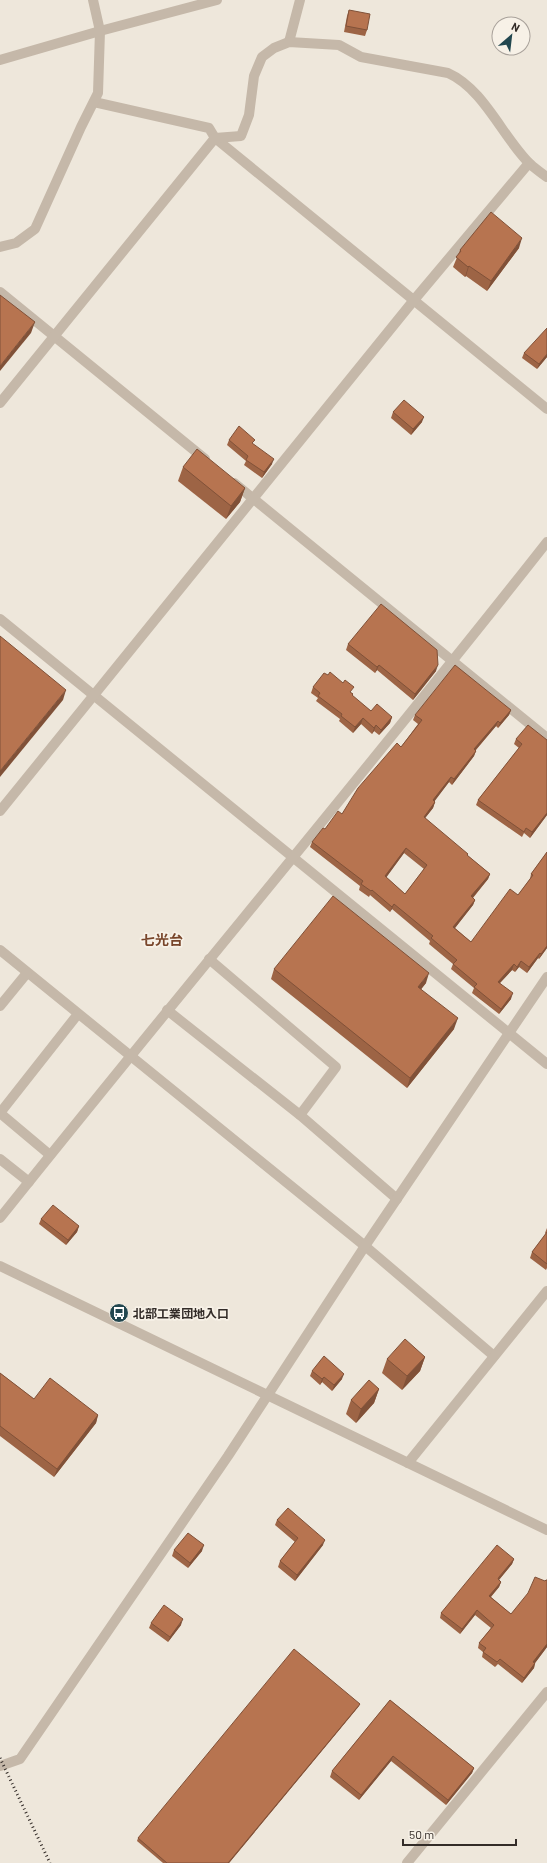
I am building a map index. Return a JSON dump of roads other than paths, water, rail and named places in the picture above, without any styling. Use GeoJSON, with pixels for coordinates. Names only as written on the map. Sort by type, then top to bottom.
{"type":"FeatureCollection","features":[{"type":"Feature","properties":{"kind":"street"},"geometry":{"type":"LineString","coordinates":[[0,247],[16,243],[35,229],[81,127],[98,94],[100,31],[93,0]]}},
{"type":"Feature","properties":{"kind":"street"},"geometry":{"type":"LineString","coordinates":[[0,60],[100,31],[217,0]]}},
{"type":"Feature","properties":{"kind":"street"},"geometry":{"type":"LineString","coordinates":[[289,42],[300,0]]}},
{"type":"Feature","properties":{"kind":"street"},"geometry":{"type":"LineString","coordinates":[[0,403],[215,138],[240,136],[249,115],[254,76],[262,57],[274,48],[289,42],[339,45],[361,57],[448,73],[459,78],[485,105],[529,163],[547,177]]}},
{"type":"Feature","properties":{"kind":"street"},"geometry":{"type":"LineString","coordinates":[[94,102],[209,128],[215,138],[547,409]]}},
{"type":"Feature","properties":{"kind":"street"},"geometry":{"type":"LineString","coordinates":[[0,811],[414,300],[529,163]]}},
{"type":"Feature","properties":{"kind":"street"},"geometry":{"type":"LineString","coordinates":[[0,292],[212,465]]}},
{"type":"Feature","properties":{"kind":"street"},"geometry":{"type":"LineString","coordinates":[[224,475],[547,738]]}},
{"type":"Feature","properties":{"kind":"street"},"geometry":{"type":"LineString","coordinates":[[0,1218],[130,1055],[293,857],[547,542]]}},
{"type":"Feature","properties":{"kind":"street"},"geometry":{"type":"LineString","coordinates":[[0,619],[547,1064]]}},
{"type":"Feature","properties":{"kind":"street"},"geometry":{"type":"LineString","coordinates":[[0,950],[365,1246],[494,1356]]}},
{"type":"Feature","properties":{"kind":"street"},"geometry":{"type":"LineString","coordinates":[[209,959],[336,1066],[300,1116]]}},
{"type":"Feature","properties":{"kind":"street"},"geometry":{"type":"LineString","coordinates":[[0,1006],[27,973]]}},
{"type":"Feature","properties":{"kind":"street"},"geometry":{"type":"LineString","coordinates":[[0,1766],[20,1759],[268,1395],[365,1246],[547,977]]}},
{"type":"Feature","properties":{"kind":"street"},"geometry":{"type":"LineString","coordinates":[[167,1010],[300,1116],[397,1199]]}},
{"type":"Feature","properties":{"kind":"street"},"geometry":{"type":"LineString","coordinates":[[50,1155],[0,1113],[78,1014]]}},
{"type":"Feature","properties":{"kind":"street"},"geometry":{"type":"LineString","coordinates":[[0,1159],[29,1182]]}},
{"type":"Feature","properties":{"kind":"street"},"geometry":{"type":"LineString","coordinates":[[0,1266],[547,1530]]}},
{"type":"Feature","properties":{"kind":"street"},"geometry":{"type":"LineString","coordinates":[[408,1463],[547,1291]]}},
{"type":"Feature","properties":{"kind":"street"},"geometry":{"type":"LineString","coordinates":[[407,1863],[547,1692]]}},
{"type":"Feature","properties":{"kind":"railway"},"geometry":{"type":"LineString","coordinates":[[0,1758],[50,1863]]}},
{"type":"Feature","properties":{"kind":"place","name":"北部工業団地入口"},"geometry":{"type":"Point","coordinates":[119,1313]}},
{"type":"Feature","properties":{"kind":"district","name":"七光台"},"geometry":{"type":"Point","coordinates":[162,939]}}]}
